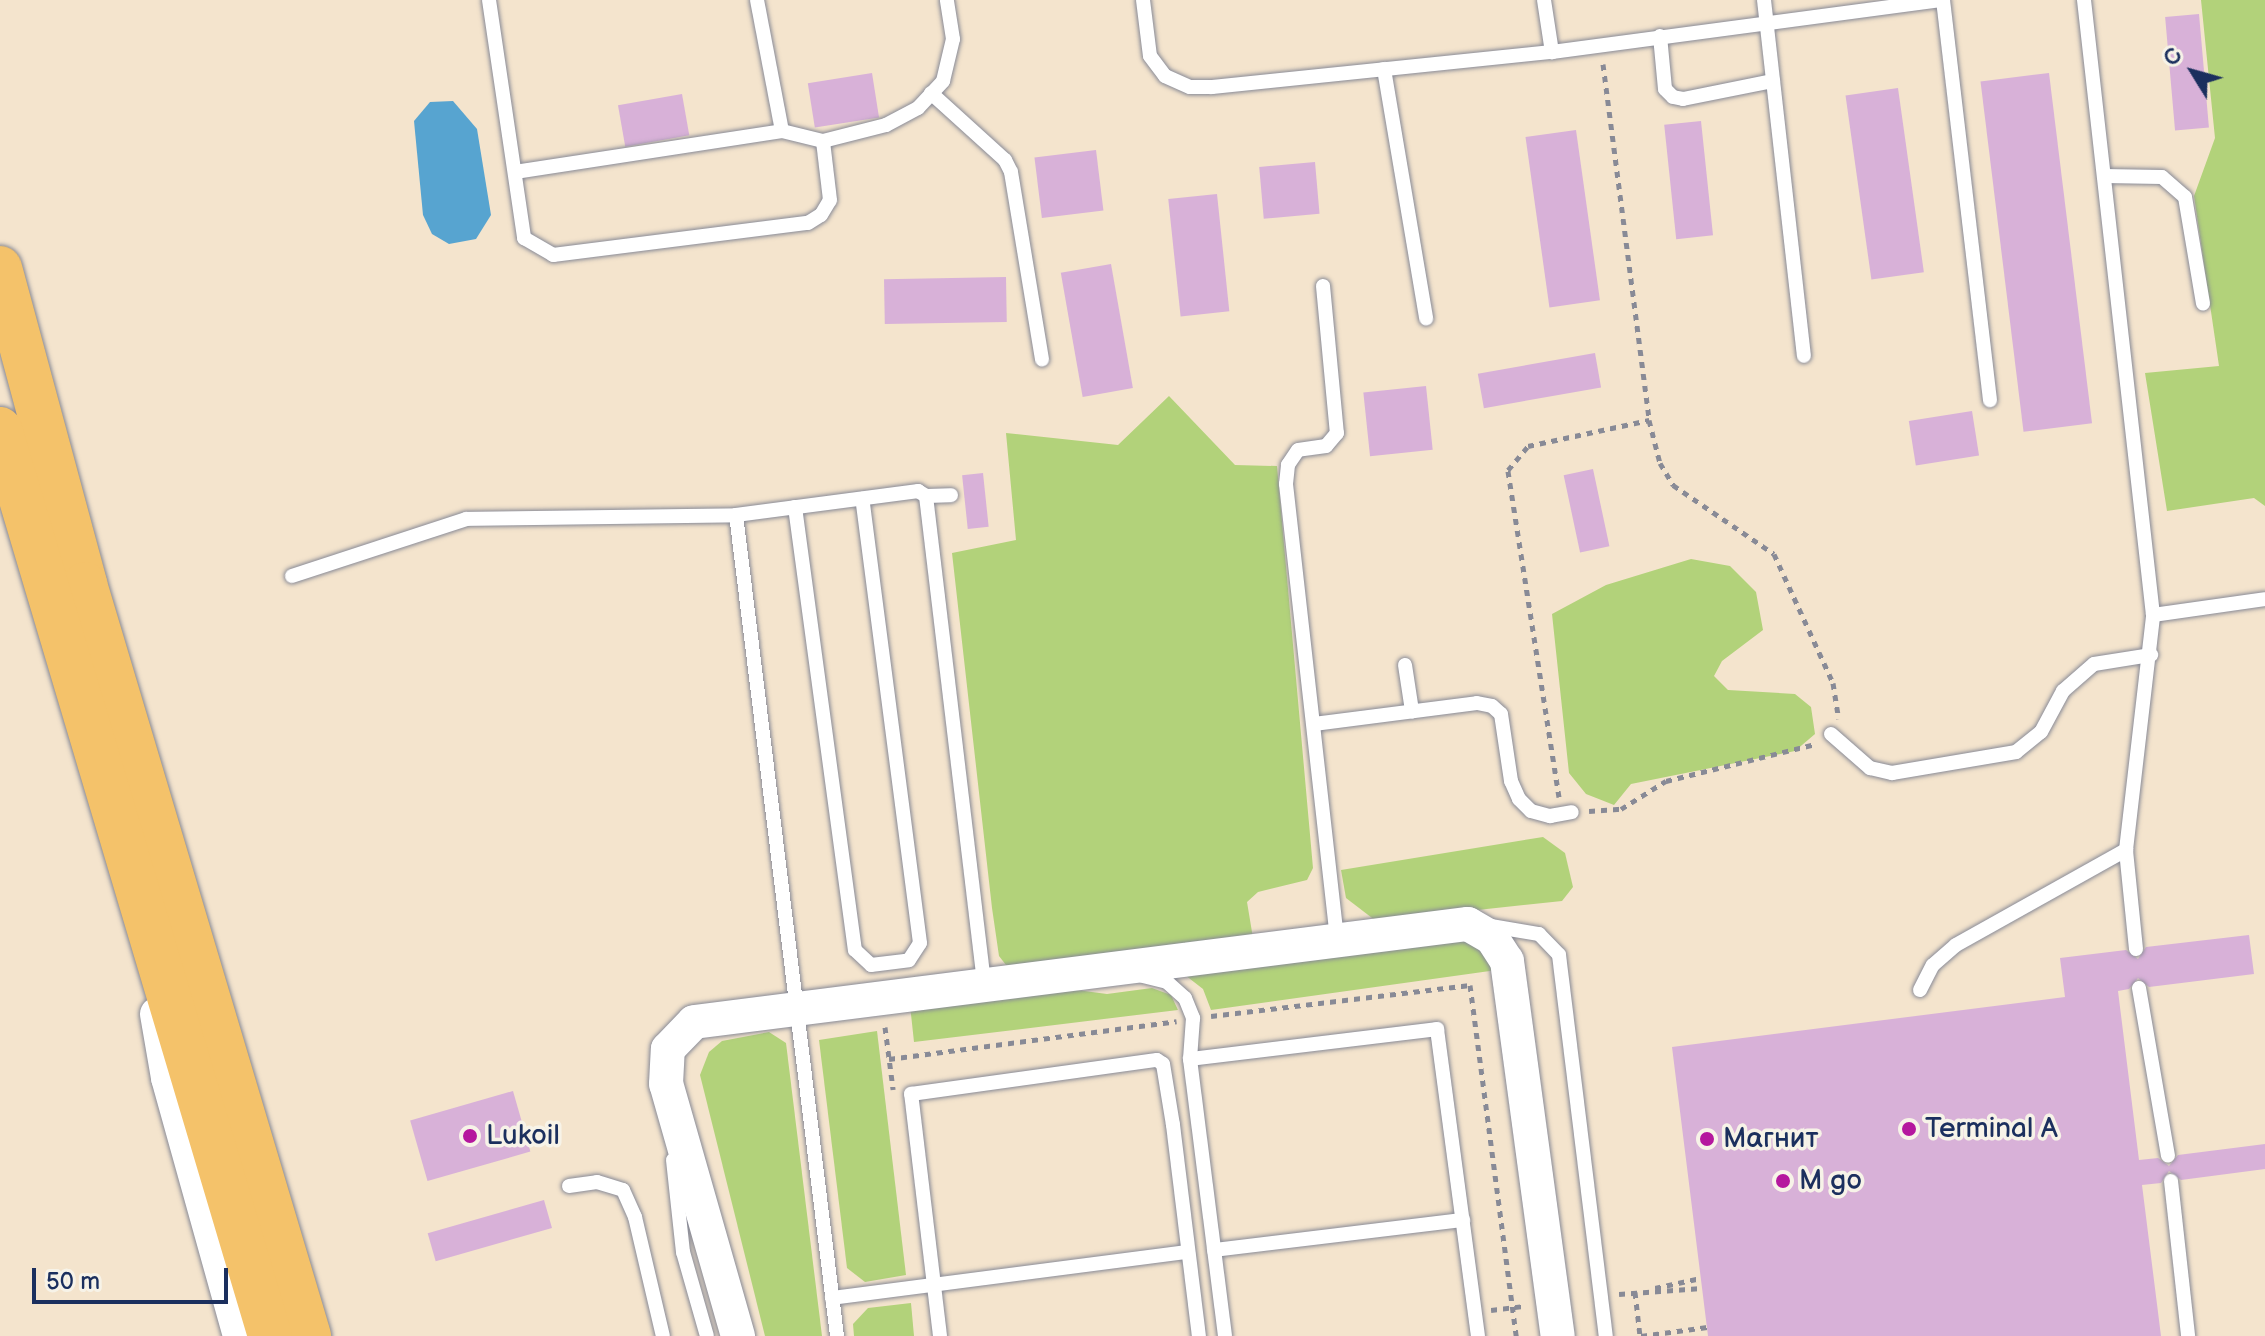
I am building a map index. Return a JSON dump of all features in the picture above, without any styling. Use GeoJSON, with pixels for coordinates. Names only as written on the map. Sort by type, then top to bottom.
{"type":"FeatureCollection","features":[{"type":"Feature","properties":{"kind":"main road"},"geometry":{"type":"LineString","coordinates":[[0,268],[85,584],[309,1336]]}},
{"type":"Feature","properties":{"kind":"main road"},"geometry":{"type":"LineString","coordinates":[[0,429],[270,1336]]}},
{"type":"Feature","properties":{"kind":"street"},"geometry":{"type":"LineString","coordinates":[[136,879],[168,1078],[240,1336]]}},
{"type":"Feature","properties":{"kind":"street"},"geometry":{"type":"LineString","coordinates":[[738,1336],[666,1084],[668,1049],[694,1022],[1119,970],[1337,938],[1468,924],[1492,938],[1507,961],[1558,1336]]}},
{"type":"Feature","properties":{"kind":"lane"},"geometry":{"type":"LineString","coordinates":[[489,0],[524,238],[553,255],[808,223],[821,215],[830,200],[823,141]]}},
{"type":"Feature","properties":{"kind":"lane"},"geometry":{"type":"LineString","coordinates":[[757,0],[782,131]]}},
{"type":"Feature","properties":{"kind":"lane"},"geometry":{"type":"LineString","coordinates":[[515,172],[782,131],[823,141],[886,125],[918,108],[943,81],[953,39],[947,0]]}},
{"type":"Feature","properties":{"kind":"lane"},"geometry":{"type":"LineString","coordinates":[[1143,0],[1150,56],[1165,76],[1190,87],[1552,52],[1943,0],[1990,400]]}},
{"type":"Feature","properties":{"kind":"lane"},"geometry":{"type":"LineString","coordinates":[[1544,0],[1552,52]]}},
{"type":"Feature","properties":{"kind":"lane"},"geometry":{"type":"LineString","coordinates":[[1764,0],[1804,356]]}},
{"type":"Feature","properties":{"kind":"lane"},"geometry":{"type":"LineString","coordinates":[[2084,0],[2153,615],[2151,655],[2126,850],[2136,949]]}},
{"type":"Feature","properties":{"kind":"lane"},"geometry":{"type":"LineString","coordinates":[[1660,36],[1665,89],[1673,97],[1683,99],[1773,81]]}},
{"type":"Feature","properties":{"kind":"lane"},"geometry":{"type":"LineString","coordinates":[[1384,69],[1426,318]]}},
{"type":"Feature","properties":{"kind":"lane"},"geometry":{"type":"LineString","coordinates":[[931,93],[1005,160],[1011,172],[1042,359]]}},
{"type":"Feature","properties":{"kind":"lane"},"geometry":{"type":"LineString","coordinates":[[2104,176],[2162,177],[2185,197],[2203,303]]}},
{"type":"Feature","properties":{"kind":"lane"},"geometry":{"type":"LineString","coordinates":[[1323,286],[1337,433],[1326,446],[1298,450],[1288,465],[1286,484],[1337,938]]}},
{"type":"Feature","properties":{"kind":"lane"},"geometry":{"type":"LineString","coordinates":[[292,576],[466,519],[736,515],[918,491],[926,496],[951,495]]}},
{"type":"Feature","properties":{"kind":"lane"},"geometry":{"type":"LineString","coordinates":[[926,496],[984,985]]}},
{"type":"Feature","properties":{"kind":"lane"},"geometry":{"type":"LineString","coordinates":[[795,507],[855,950],[871,965],[909,960],[920,943],[862,499]]}},
{"type":"Feature","properties":{"kind":"lane"},"geometry":{"type":"LineString","coordinates":[[736,515],[837,1336]]}},
{"type":"Feature","properties":{"kind":"lane"},"geometry":{"type":"LineString","coordinates":[[2153,615],[2265,599]]}},
{"type":"Feature","properties":{"kind":"lane"},"geometry":{"type":"LineString","coordinates":[[1831,734],[1870,768],[1892,773],[2016,752],[2041,732],[2063,691],[2094,664],[2151,655]]}},
{"type":"Feature","properties":{"kind":"lane"},"geometry":{"type":"LineString","coordinates":[[1405,665],[1412,711]]}},
{"type":"Feature","properties":{"kind":"lane"},"geometry":{"type":"LineString","coordinates":[[1314,724],[1412,711],[1492,706],[1501,714],[1519,799],[1531,811],[1550,816],[1572,812]]}},
{"type":"Feature","properties":{"kind":"lane"},"geometry":{"type":"LineString","coordinates":[[1920,990],[1933,965],[1956,945],[2126,850]]}},
{"type":"Feature","properties":{"kind":"lane"},"geometry":{"type":"LineString","coordinates":[[1468,924],[1508,926],[1539,934],[1559,955],[1606,1336]]}},
{"type":"Feature","properties":{"kind":"lane"},"geometry":{"type":"LineString","coordinates":[[1119,970],[1167,982],[1185,998],[1193,1018],[1190,1059],[1225,1336]]}},
{"type":"Feature","properties":{"kind":"lane"},"geometry":{"type":"LineString","coordinates":[[2139,988],[2168,1156]]}},
{"type":"Feature","properties":{"kind":"lane"},"geometry":{"type":"LineString","coordinates":[[1190,1059],[1437,1029],[1478,1336]]}},
{"type":"Feature","properties":{"kind":"lane"},"geometry":{"type":"LineString","coordinates":[[940,1336],[911,1094],[1157,1060],[1163,1064],[1199,1336]]}},
{"type":"Feature","properties":{"kind":"lane"},"geometry":{"type":"LineString","coordinates":[[666,1084],[683,1252],[707,1336]]}},
{"type":"Feature","properties":{"kind":"lane"},"geometry":{"type":"LineString","coordinates":[[2171,1181],[2188,1336]]}},
{"type":"Feature","properties":{"kind":"lane"},"geometry":{"type":"LineString","coordinates":[[569,1186],[597,1182],[623,1190],[635,1217],[663,1336]]}},
{"type":"Feature","properties":{"kind":"lane"},"geometry":{"type":"LineString","coordinates":[[1214,1250],[1463,1220]]}},
{"type":"Feature","properties":{"kind":"lane"},"geometry":{"type":"LineString","coordinates":[[832,1298],[1188,1252]]}},
{"type":"Feature","properties":{"kind":"path"},"geometry":{"type":"LineString","coordinates":[[1601,44],[1649,420],[1660,463],[1673,485],[1774,554],[1833,683],[1840,718],[1828,741],[1666,781],[1621,809],[1572,812],[1560,803],[1508,470],[1528,446],[1649,420]]}},
{"type":"Feature","properties":{"kind":"path"},"geometry":{"type":"LineString","coordinates":[[889,1059],[1470,985],[1516,1336]]}},
{"type":"Feature","properties":{"kind":"path"},"geometry":{"type":"LineString","coordinates":[[1635,1292],[1701,1278]]}},
{"type":"Feature","properties":{"kind":"path"},"geometry":{"type":"LineString","coordinates":[[1635,1292],[1702,1288]]}},
{"type":"Feature","properties":{"kind":"path"},"geometry":{"type":"LineString","coordinates":[[1635,1292],[1640,1336],[1707,1327]]}},
{"type":"Feature","properties":{"kind":"green space"},"geometry":{"type":"Polygon","coordinates":[[[2201,0],[2265,0],[2265,506],[2254,498],[2167,511],[2145,373],[2219,366],[2194,196],[2215,138],[2201,0]]]}},
{"type":"Feature","properties":{"kind":"green space"},"geometry":{"type":"Polygon","coordinates":[[[1169,396],[1235,465],[1277,466],[1313,868],[1307,880],[1258,892],[1247,902],[1253,938],[1021,968],[1006,965],[999,956],[992,908],[952,553],[1016,540],[1006,433],[1118,445],[1169,396]]]}},
{"type":"Feature","properties":{"kind":"green space"},"geometry":{"type":"Polygon","coordinates":[[[1691,559],[1730,566],[1756,592],[1763,630],[1722,661],[1714,676],[1728,690],[1795,694],[1811,707],[1815,734],[1795,751],[1631,784],[1614,805],[1586,794],[1569,773],[1552,614],[1606,585],[1691,559]]]}},
{"type":"Feature","properties":{"kind":"green space"},"geometry":{"type":"Polygon","coordinates":[[[1543,837],[1565,853],[1573,887],[1562,901],[1376,921],[1346,898],[1341,870],[1543,837]]]}},
{"type":"Feature","properties":{"kind":"green space"},"geometry":{"type":"Polygon","coordinates":[[[1478,938],[1497,970],[1211,1010],[1203,989],[1185,975],[1478,938]]]}},
{"type":"Feature","properties":{"kind":"green space"},"geometry":{"type":"Polygon","coordinates":[[[1054,987],[1107,994],[1152,988],[1171,995],[1178,1010],[914,1042],[910,1005],[1054,987]]]}},
{"type":"Feature","properties":{"kind":"green space"},"geometry":{"type":"Polygon","coordinates":[[[877,1031],[906,1275],[865,1282],[847,1268],[819,1040],[877,1031]]]}},
{"type":"Feature","properties":{"kind":"green space"},"geometry":{"type":"Polygon","coordinates":[[[769,1032],[786,1043],[822,1336],[765,1336],[700,1075],[709,1052],[722,1041],[769,1032]]]}},
{"type":"Feature","properties":{"kind":"green space"},"geometry":{"type":"Polygon","coordinates":[[[911,1303],[914,1336],[854,1336],[853,1324],[868,1308],[911,1303]]]}},
{"type":"Feature","properties":{"kind":"water"},"geometry":{"type":"Polygon","coordinates":[[[453,101],[477,129],[491,215],[476,239],[449,244],[432,234],[423,215],[414,121],[430,102],[453,101]]]}},
{"type":"Feature","properties":{"kind":"building"},"geometry":{"type":"Polygon","coordinates":[[[2199,14],[2209,128],[2175,131],[2165,17],[2199,14]]]}},
{"type":"Feature","properties":{"kind":"building"},"geometry":{"type":"Polygon","coordinates":[[[872,73],[879,117],[815,128],[808,83],[872,73]]]}},
{"type":"Feature","properties":{"kind":"building"},"geometry":{"type":"Polygon","coordinates":[[[2049,73],[2092,423],[2024,432],[1981,81],[2049,73]]]}},
{"type":"Feature","properties":{"kind":"building"},"geometry":{"type":"Polygon","coordinates":[[[1898,88],[1924,272],[1871,280],[1846,95],[1898,88]]]}},
{"type":"Feature","properties":{"kind":"building"},"geometry":{"type":"Polygon","coordinates":[[[682,94],[689,135],[625,147],[618,105],[682,94]]]}},
{"type":"Feature","properties":{"kind":"building"},"geometry":{"type":"Polygon","coordinates":[[[1701,121],[1713,235],[1676,239],[1664,125],[1701,121]]]}},
{"type":"Feature","properties":{"kind":"building"},"geometry":{"type":"Polygon","coordinates":[[[1576,130],[1600,300],[1549,307],[1525,137],[1576,130]]]}},
{"type":"Feature","properties":{"kind":"building"},"geometry":{"type":"Polygon","coordinates":[[[1096,150],[1103,211],[1042,218],[1034,158],[1096,150]]]}},
{"type":"Feature","properties":{"kind":"building"},"geometry":{"type":"Polygon","coordinates":[[[1315,162],[1320,214],[1264,219],[1259,167],[1315,162]]]}},
{"type":"Feature","properties":{"kind":"building"},"geometry":{"type":"Polygon","coordinates":[[[1217,194],[1229,311],[1181,316],[1168,199],[1217,194]]]}},
{"type":"Feature","properties":{"kind":"building"},"geometry":{"type":"Polygon","coordinates":[[[1111,264],[1133,388],[1083,397],[1061,273],[1111,264]]]}},
{"type":"Feature","properties":{"kind":"building"},"geometry":{"type":"Polygon","coordinates":[[[1006,277],[1007,322],[885,324],[884,279],[1006,277]]]}},
{"type":"Feature","properties":{"kind":"building"},"geometry":{"type":"Polygon","coordinates":[[[1595,353],[1601,387],[1484,408],[1478,374],[1595,353]]]}},
{"type":"Feature","properties":{"kind":"building"},"geometry":{"type":"Polygon","coordinates":[[[1426,386],[1433,450],[1370,456],[1363,393],[1426,386]]]}},
{"type":"Feature","properties":{"kind":"building"},"geometry":{"type":"Polygon","coordinates":[[[1972,411],[1979,455],[1916,465],[1909,421],[1972,411]]]}},
{"type":"Feature","properties":{"kind":"building"},"geometry":{"type":"Polygon","coordinates":[[[1593,469],[1609,546],[1580,553],[1564,475],[1593,469]]]}},
{"type":"Feature","properties":{"kind":"building"},"geometry":{"type":"Polygon","coordinates":[[[983,473],[989,527],[968,529],[962,475],[983,473]]]}},
{"type":"Feature","properties":{"kind":"building","name":"Terminal A"},"geometry":{"type":"Polygon","coordinates":[[[2249,935],[2254,974],[2149,987],[2138,978],[2129,989],[2118,991],[2139,1160],[2158,1158],[2169,1166],[2178,1155],[2265,1144],[2265,1169],[2181,1180],[2169,1171],[2161,1183],[2142,1185],[2161,1336],[1708,1336],[1672,1047],[2065,997],[2060,958],[2126,950],[2138,959],[2146,947],[2249,935]]]}},
{"type":"Feature","properties":{"kind":"building","name":"Lukoil"},"geometry":{"type":"Polygon","coordinates":[[[513,1091],[530,1152],[428,1181],[410,1120],[513,1091]]]}},
{"type":"Feature","properties":{"kind":"building"},"geometry":{"type":"Polygon","coordinates":[[[544,1200],[552,1228],[436,1261],[428,1233],[544,1200]]]}},
{"type":"Feature","properties":{"kind":"place","name":"Terminal A"},"geometry":{"type":"Point","coordinates":[1909,1129]}},
{"type":"Feature","properties":{"kind":"place","name":"Lukoil"},"geometry":{"type":"Point","coordinates":[470,1136]}},
{"type":"Feature","properties":{"kind":"place","name":"Магнит"},"geometry":{"type":"Point","coordinates":[1707,1139]}},
{"type":"Feature","properties":{"kind":"place","name":"М go"},"geometry":{"type":"Point","coordinates":[1783,1181]}}]}
